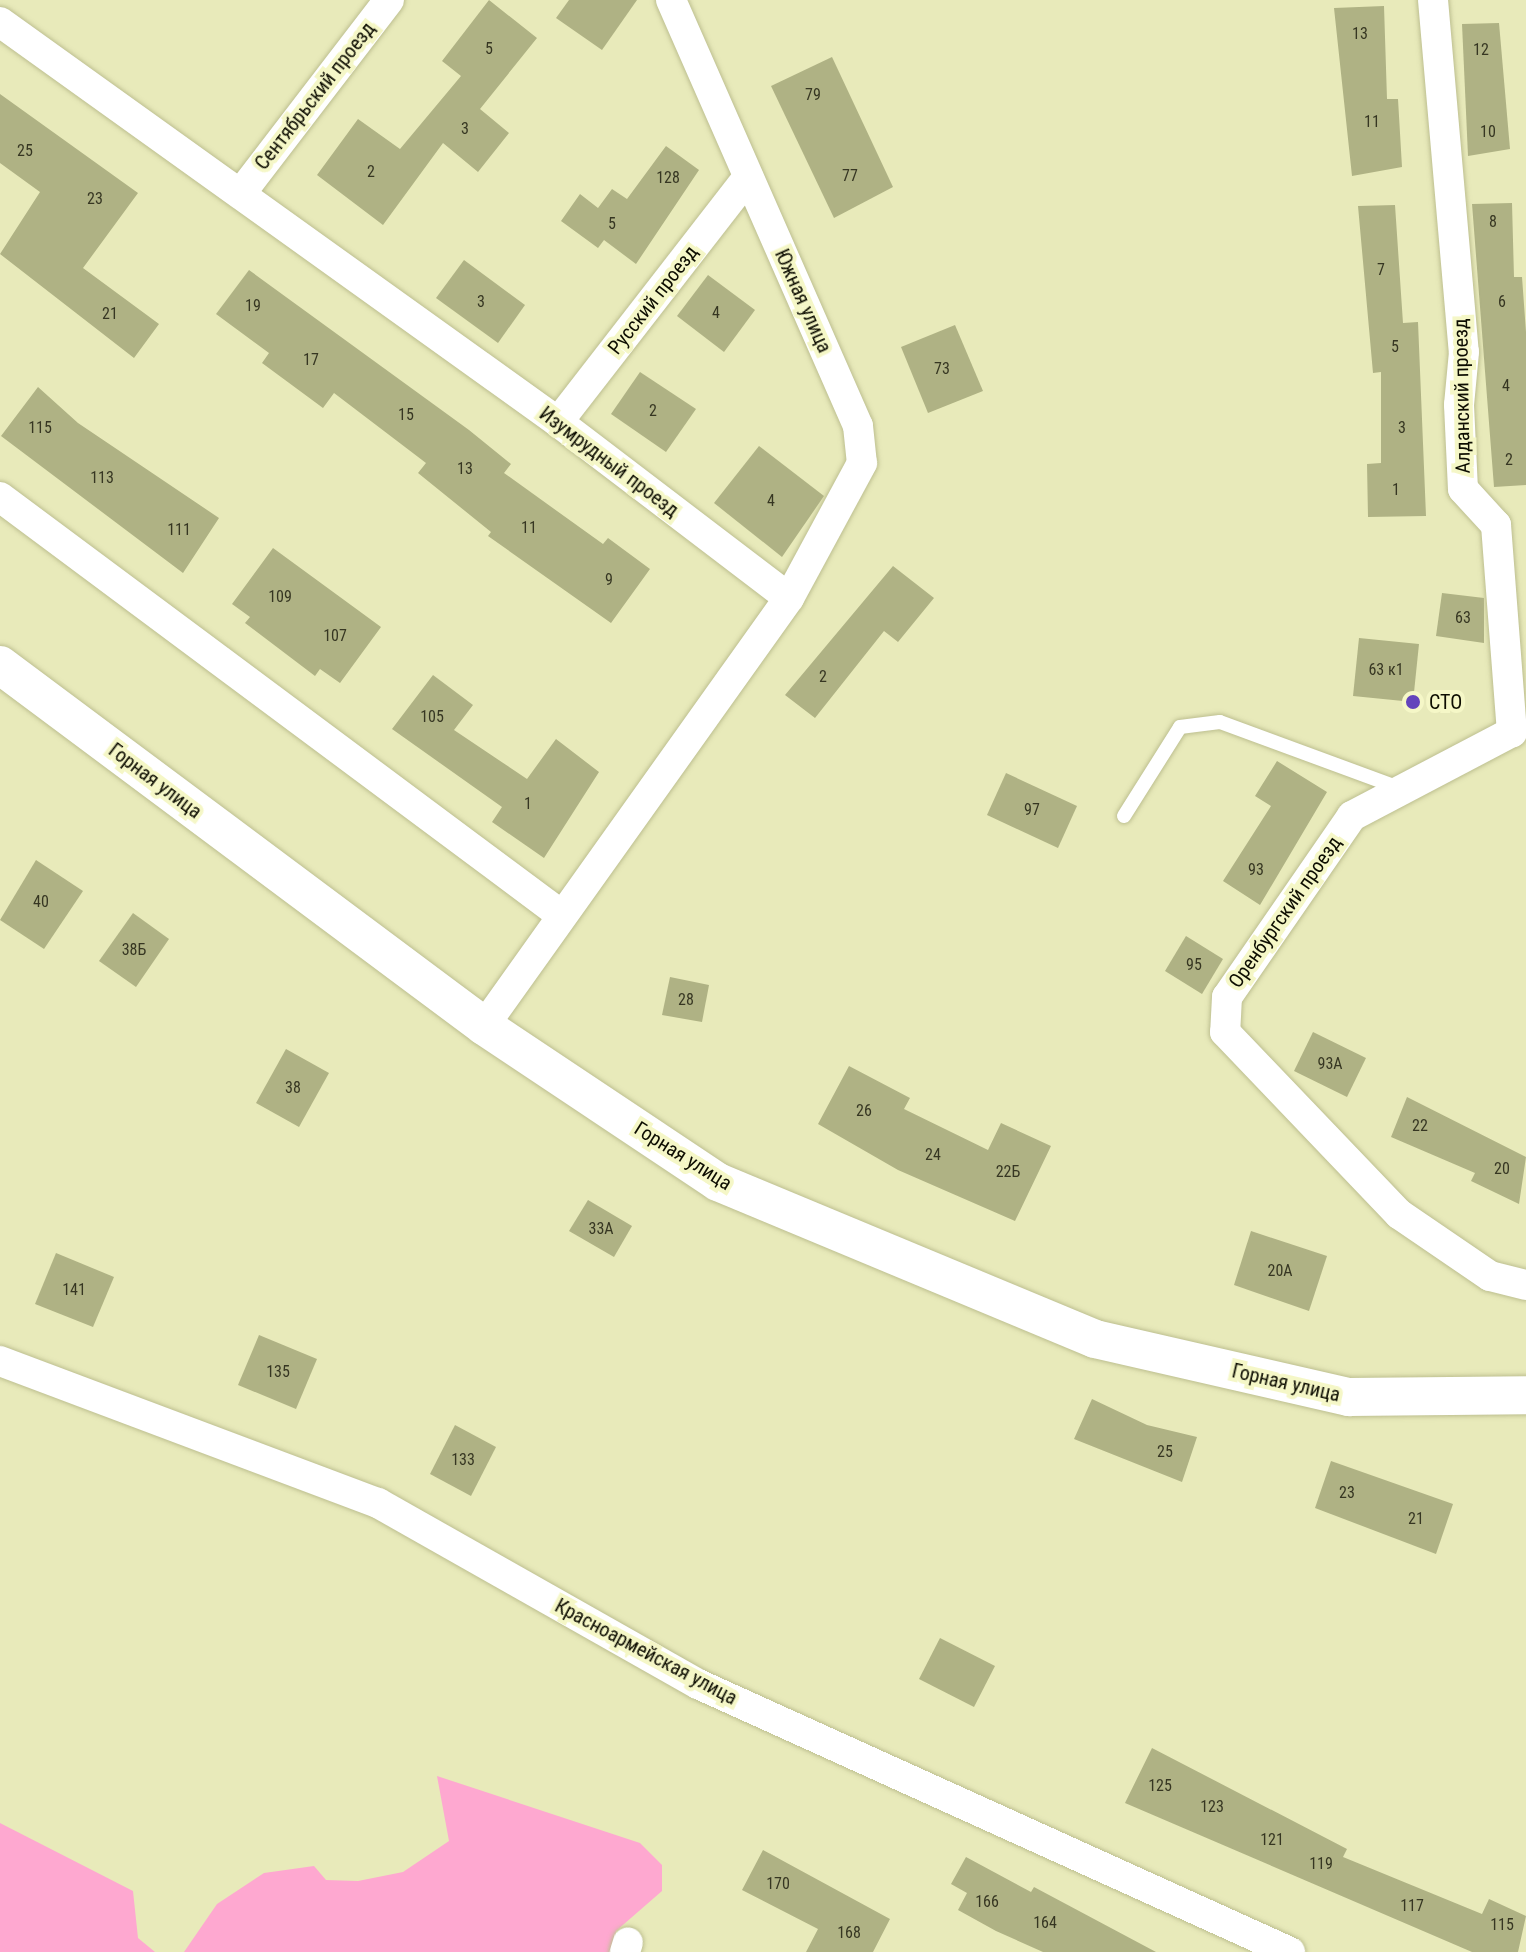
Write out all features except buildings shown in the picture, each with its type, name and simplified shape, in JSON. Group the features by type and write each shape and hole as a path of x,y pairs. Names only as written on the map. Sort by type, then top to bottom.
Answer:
{"street":[{"name":"Сентябрьский проезд","path":"241,193 389,0"},
{"name":"Южная улица","path":"671,0 858,426 862,463 789,598"},
{"name":"Алданский проезд","path":"1433,0 1464,352 1463,489 1496,525 1519,734"},
{"name":"Изумрудный проезд","path":"0,22 558,422 789,598"},
{"name":"Русский проезд","path":"558,422 748,177"},
{"path":"0,497 560,914"},
{"path":"484,1026 560,914 789,598"},
{"name":"Горная улица","path":"0,665 484,1026 718,1182 1095,1339 1349,1397 1526,1395"},
{"name":"Оренбургский проезд","path":"1519,734 1352,816 1227,997 1225,1032 1399,1214 1490,1276 1526,1285"},
{"name":"Красноармейская улица","path":"0,1361 378,1503 698,1684 1290,1952"}],"lane":[{"path":"1124,816 1180,727 1220,722 1403,789"}],"shaded area":[{"path":"437,1776 640,1843 662,1865 662,1891 616,1931 611,1952 184,1952 217,1904 264,1873 314,1866 326,1880 358,1881 403,1872 449,1841"},
{"path":"0,1823 133,1891 138,1938 155,1952 0,1952"}],"place":[{"name":"СТО","path":"1413,702"}]}
